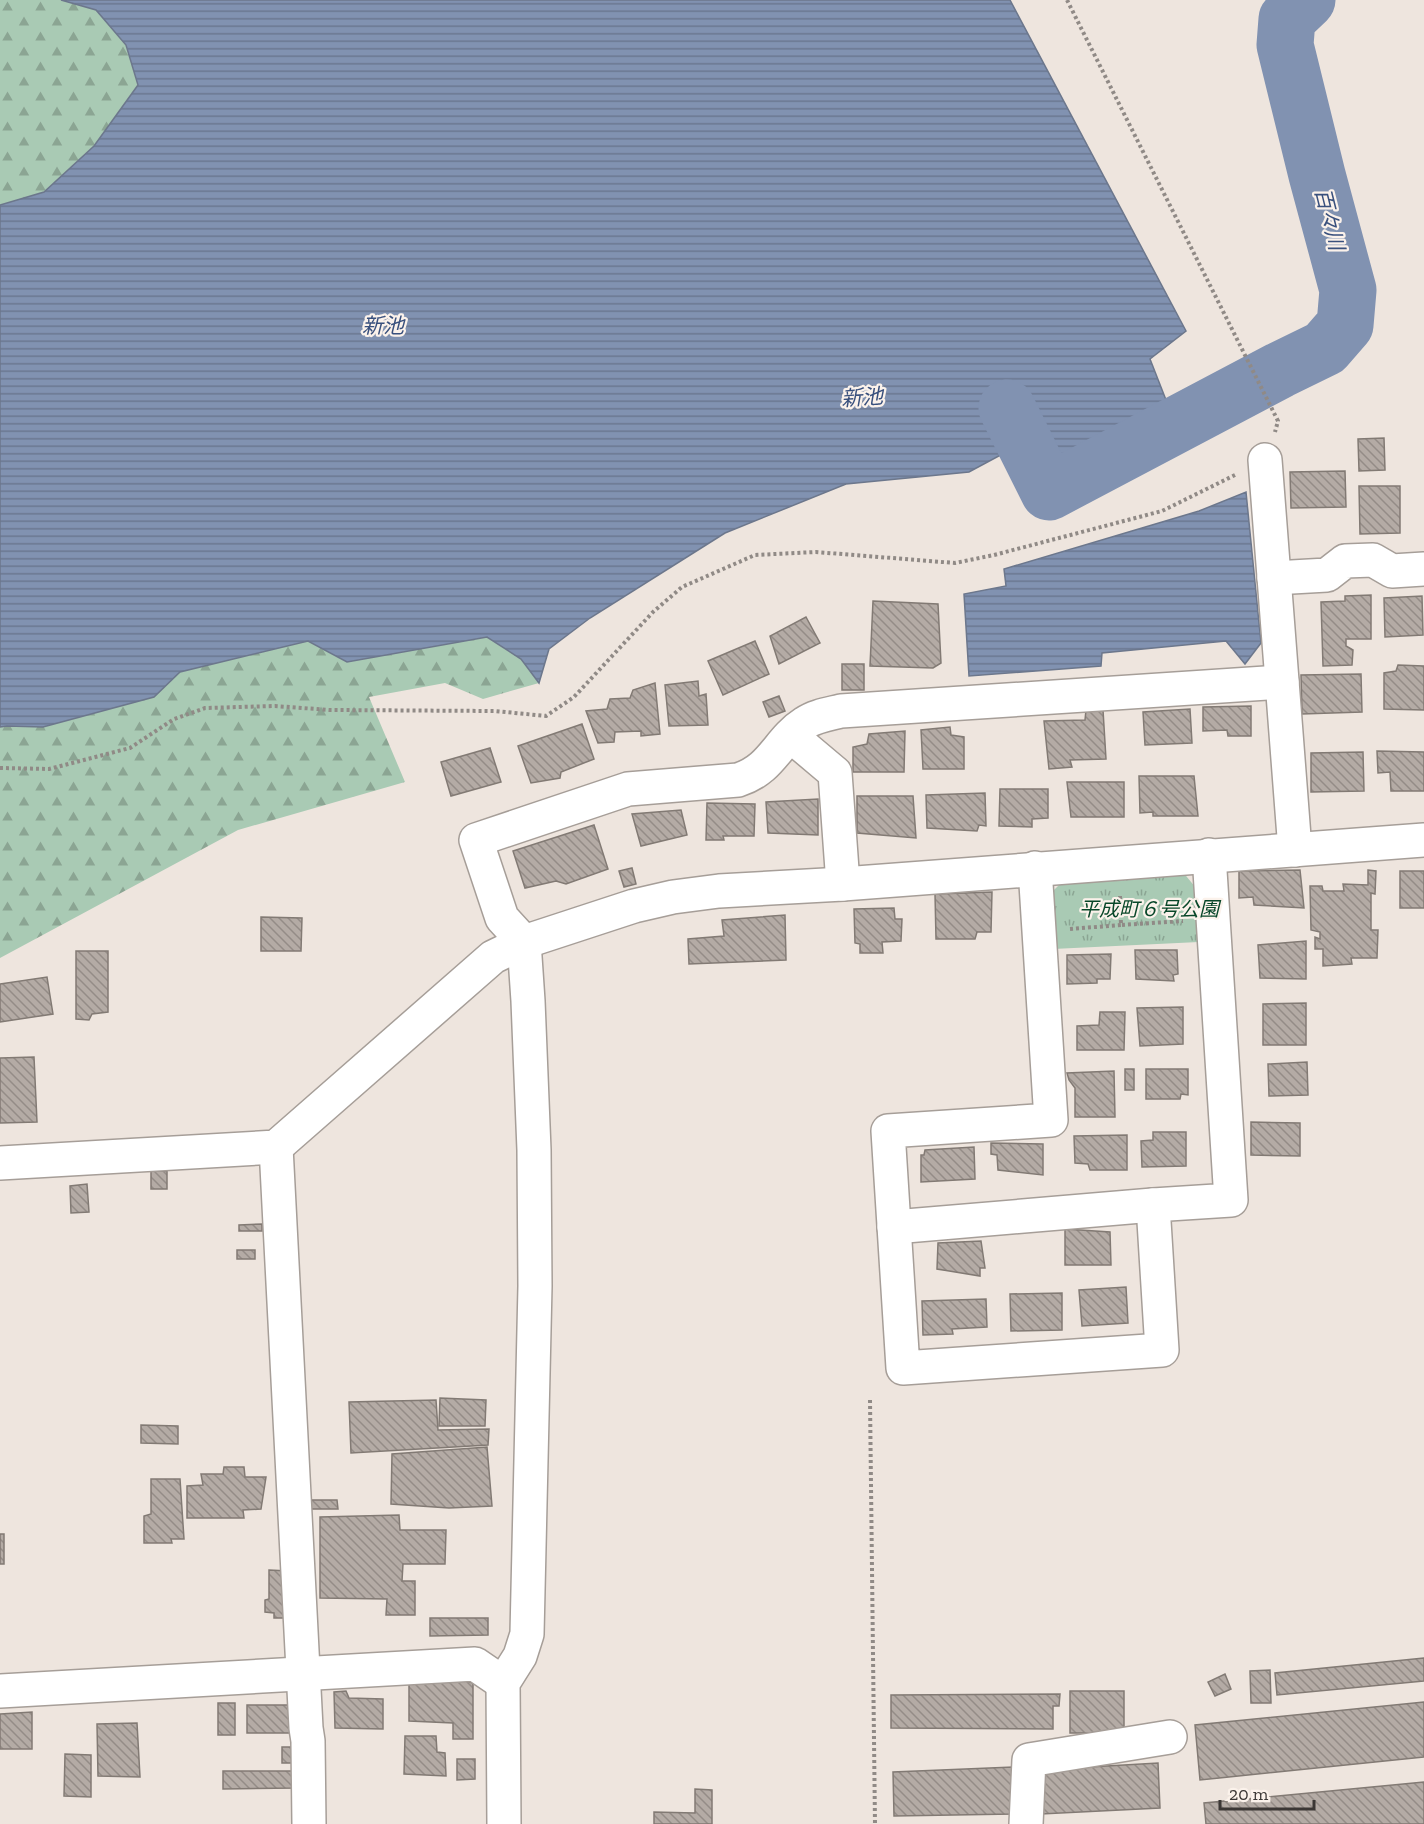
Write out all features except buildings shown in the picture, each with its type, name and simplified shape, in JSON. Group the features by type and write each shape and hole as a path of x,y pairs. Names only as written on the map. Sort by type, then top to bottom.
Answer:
{"street":[{"path":"1265,460 1295,850"},
{"path":"1274,578 1327,575 1345,561 1373,560 1392,571 1424,569"},
{"path":"504,1824 503,1683 520,1656 527,1634 535,1286 534,1150 524,942 502,918 476,840 628,789 738,780 753,775 764,767 805,722 841,711 1282,682"},
{"path":"791,735 835,773 843,884"},
{"path":"0,1163 276,1147 493,957 524,942 634,906 673,897 719,891 843,884 1424,840"},
{"path":"894,1227 1232,1200 1209,855"},
{"path":"1035,868 1051,1119 888,1131 903,1368 1162,1350 1154,1205"},
{"path":"276,1147 308,1741 309,1824"},
{"path":"0,1691 475,1664 503,1683"},
{"path":"1026,1824 1029,1760 1170,1737"}],"path":[{"path":"0,768 49,769 130,748 174,719 205,708 275,706 330,710 495,711 546,716 574,697 653,612 682,587 755,555 816,552 955,563 1162,511 1265,460 1278,421 1067,0"},
{"path":"1119,862 1120,925"},
{"path":"1040,954 1069,929 1212,919"},
{"path":"870,1400 875,1824"}],"green space":[{"path":"0,0 61,0 96,9 126,45 138,85 94,146 44,192 0,205"},
{"path":"487,637 521,659 539,683 483,699 445,683 369,697 405,782 238,830 0,958 0,727 43,727 154,697 180,672 308,641 347,662"},
{"name":"平成町６号公園","path":"1182,871 1196,888 1199,942 1053,949 1050,894 1065,879"}],"water":[{"name":"新池","path":"61,0 1010,0 1186,331 1150,359 1166,400 1029,486 1008,451 969,472 846,484 725,533 590,618 549,649 539,683 521,659 487,637 347,662 308,641 180,672 154,697 43,727 0,727 0,205 44,192 94,146 138,85 126,45 96,10"},
{"path":"1246,492 1261,643 1245,664 1226,641 1102,653 1101,666 969,676 964,594 1006,586 1004,569 1199,511"}],"waterway":[{"name":"百々川","path":"1007,408 1049,492 1325,348 1345,325 1348,290 1285,45 1287,19 1307,0"}]}
